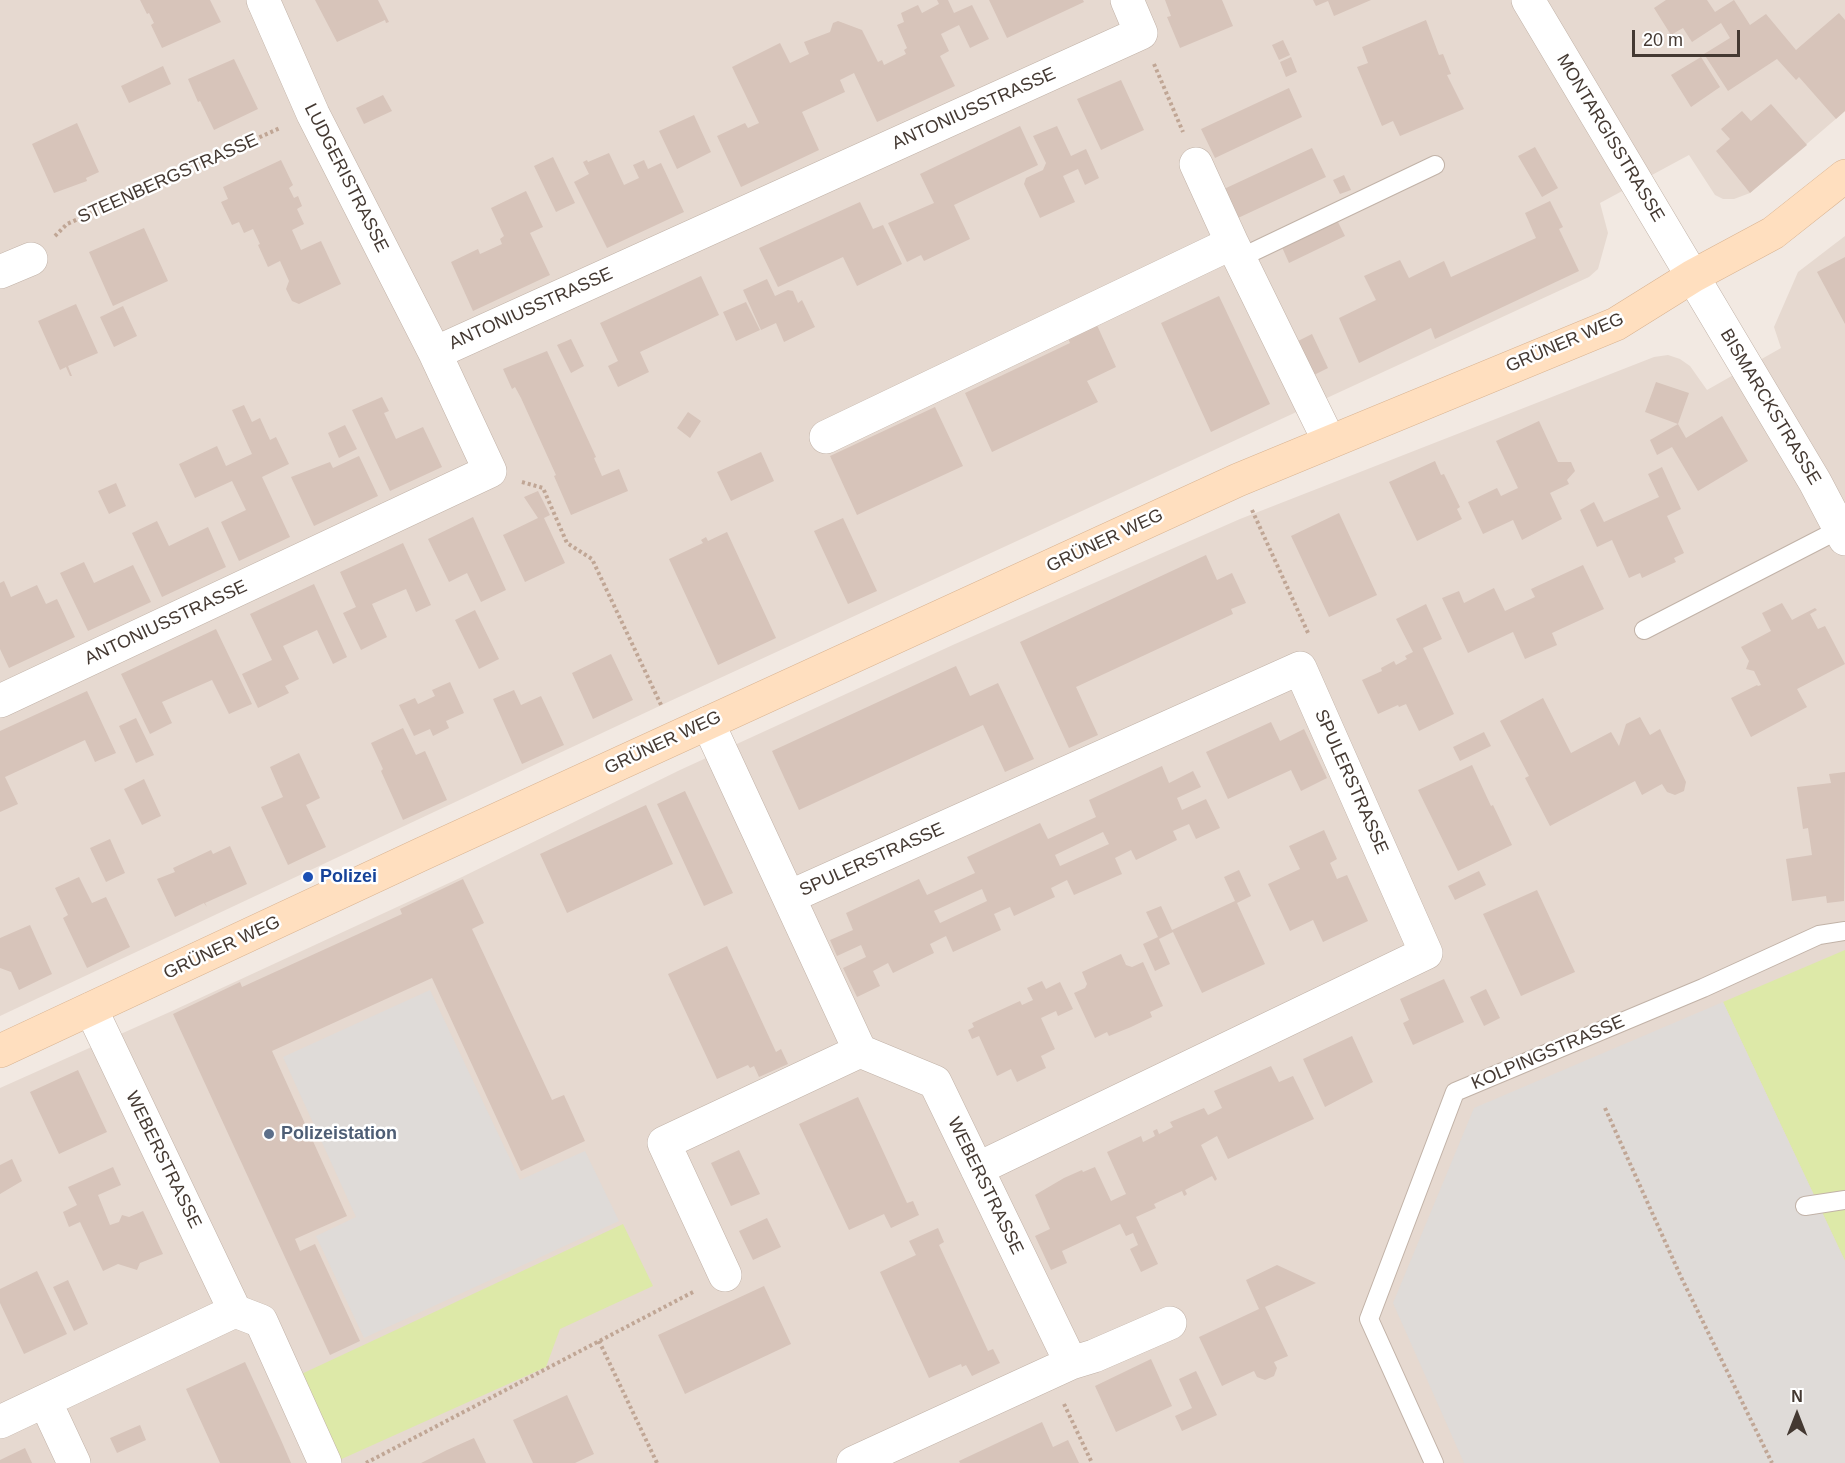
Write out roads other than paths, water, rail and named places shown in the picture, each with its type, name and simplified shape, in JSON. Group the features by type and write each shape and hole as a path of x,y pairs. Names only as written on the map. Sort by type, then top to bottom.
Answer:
{"street":[{"name":"LUDGERISTRASSE","path":"263,0 313,114 435,353"},
{"name":"ANTONIUSSTRASSE","path":"0,701 490,471 435,353 1141,33 1126,0"},
{"name":"MONTARGISSTRASSE","path":"1528,0 1694,276"},
{"path":"1196,164 1329,441"},
{"name":"GRÜNER WEG","path":"0,1051 1238,480 1616,324 1694,276 1773,233 1845,176"},
{"path":"826,437 1236,251"},
{"path":"0,272 31,259"},
{"name":"BISMARCKSTRASSE","path":"1694,276 1738,357 1815,482 1842,534"},
{"name":"SPULERSTRASSE","path":"789,897 1300,668 1426,952 977,1169"},
{"path":"708,723 860,1051 663,1143 725,1275"},
{"name":"WEBERSTRASSE","path":"91,1009 235,1311"},
{"name":"WEBERSTRASSE","path":"860,1051 935,1082 977,1169 1060,1368"},
{"path":"0,1422 235,1311 261,1321 325,1463"},
{"path":"853,1463 1060,1368 1170,1323"},
{"path":"45,1401 74,1463"}],"lane":[{"path":"1236,251 1435,165"},
{"path":"1644,630 1842,534"},
{"name":"KOLPINGSTRASSE","path":"1434,1463 1369,1319 1455,1092 1703,988 1820,935 1845,931"},
{"path":"1805,1206 1845,1200"}],"place":[{"name":"Polizei","path":"308,877"},
{"name":"Polizeistation","path":"269,1134"}]}
